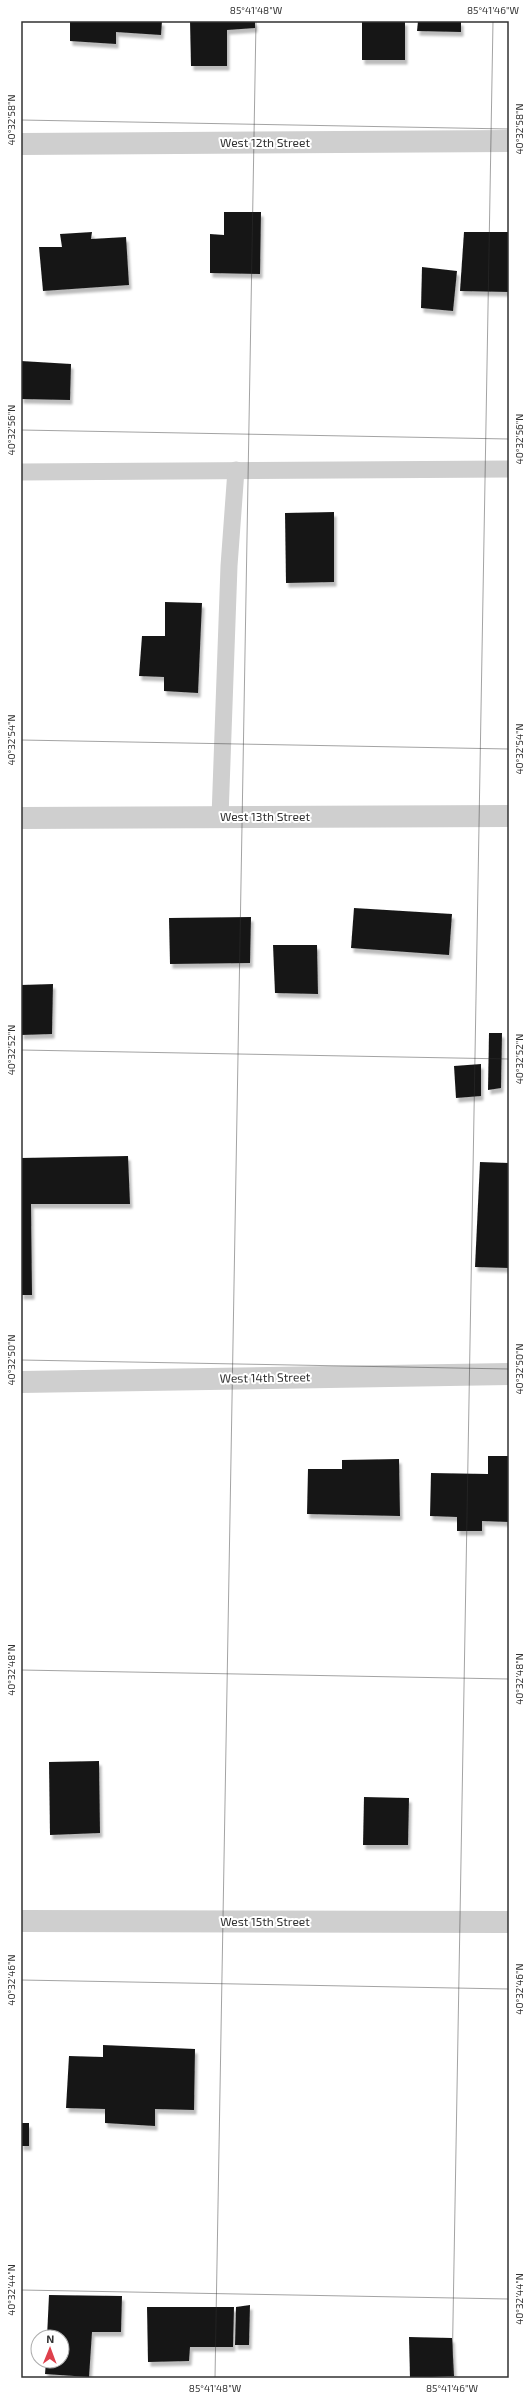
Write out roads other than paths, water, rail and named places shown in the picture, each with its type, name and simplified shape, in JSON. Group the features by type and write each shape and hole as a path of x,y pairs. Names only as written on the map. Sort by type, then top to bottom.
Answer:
{"street":[{"name":"West 12th Street","path":"21,144 509,141"},
{"name":"West 13th Street","path":"21,818 509,816"},
{"name":"West 14th Street","path":"21,1382 509,1374"},
{"name":"West 15th Street","path":"21,1921 509,1922"}],"lane":[{"path":"21,472 509,468"},
{"path":"220,817 229,566 236,470"}]}
